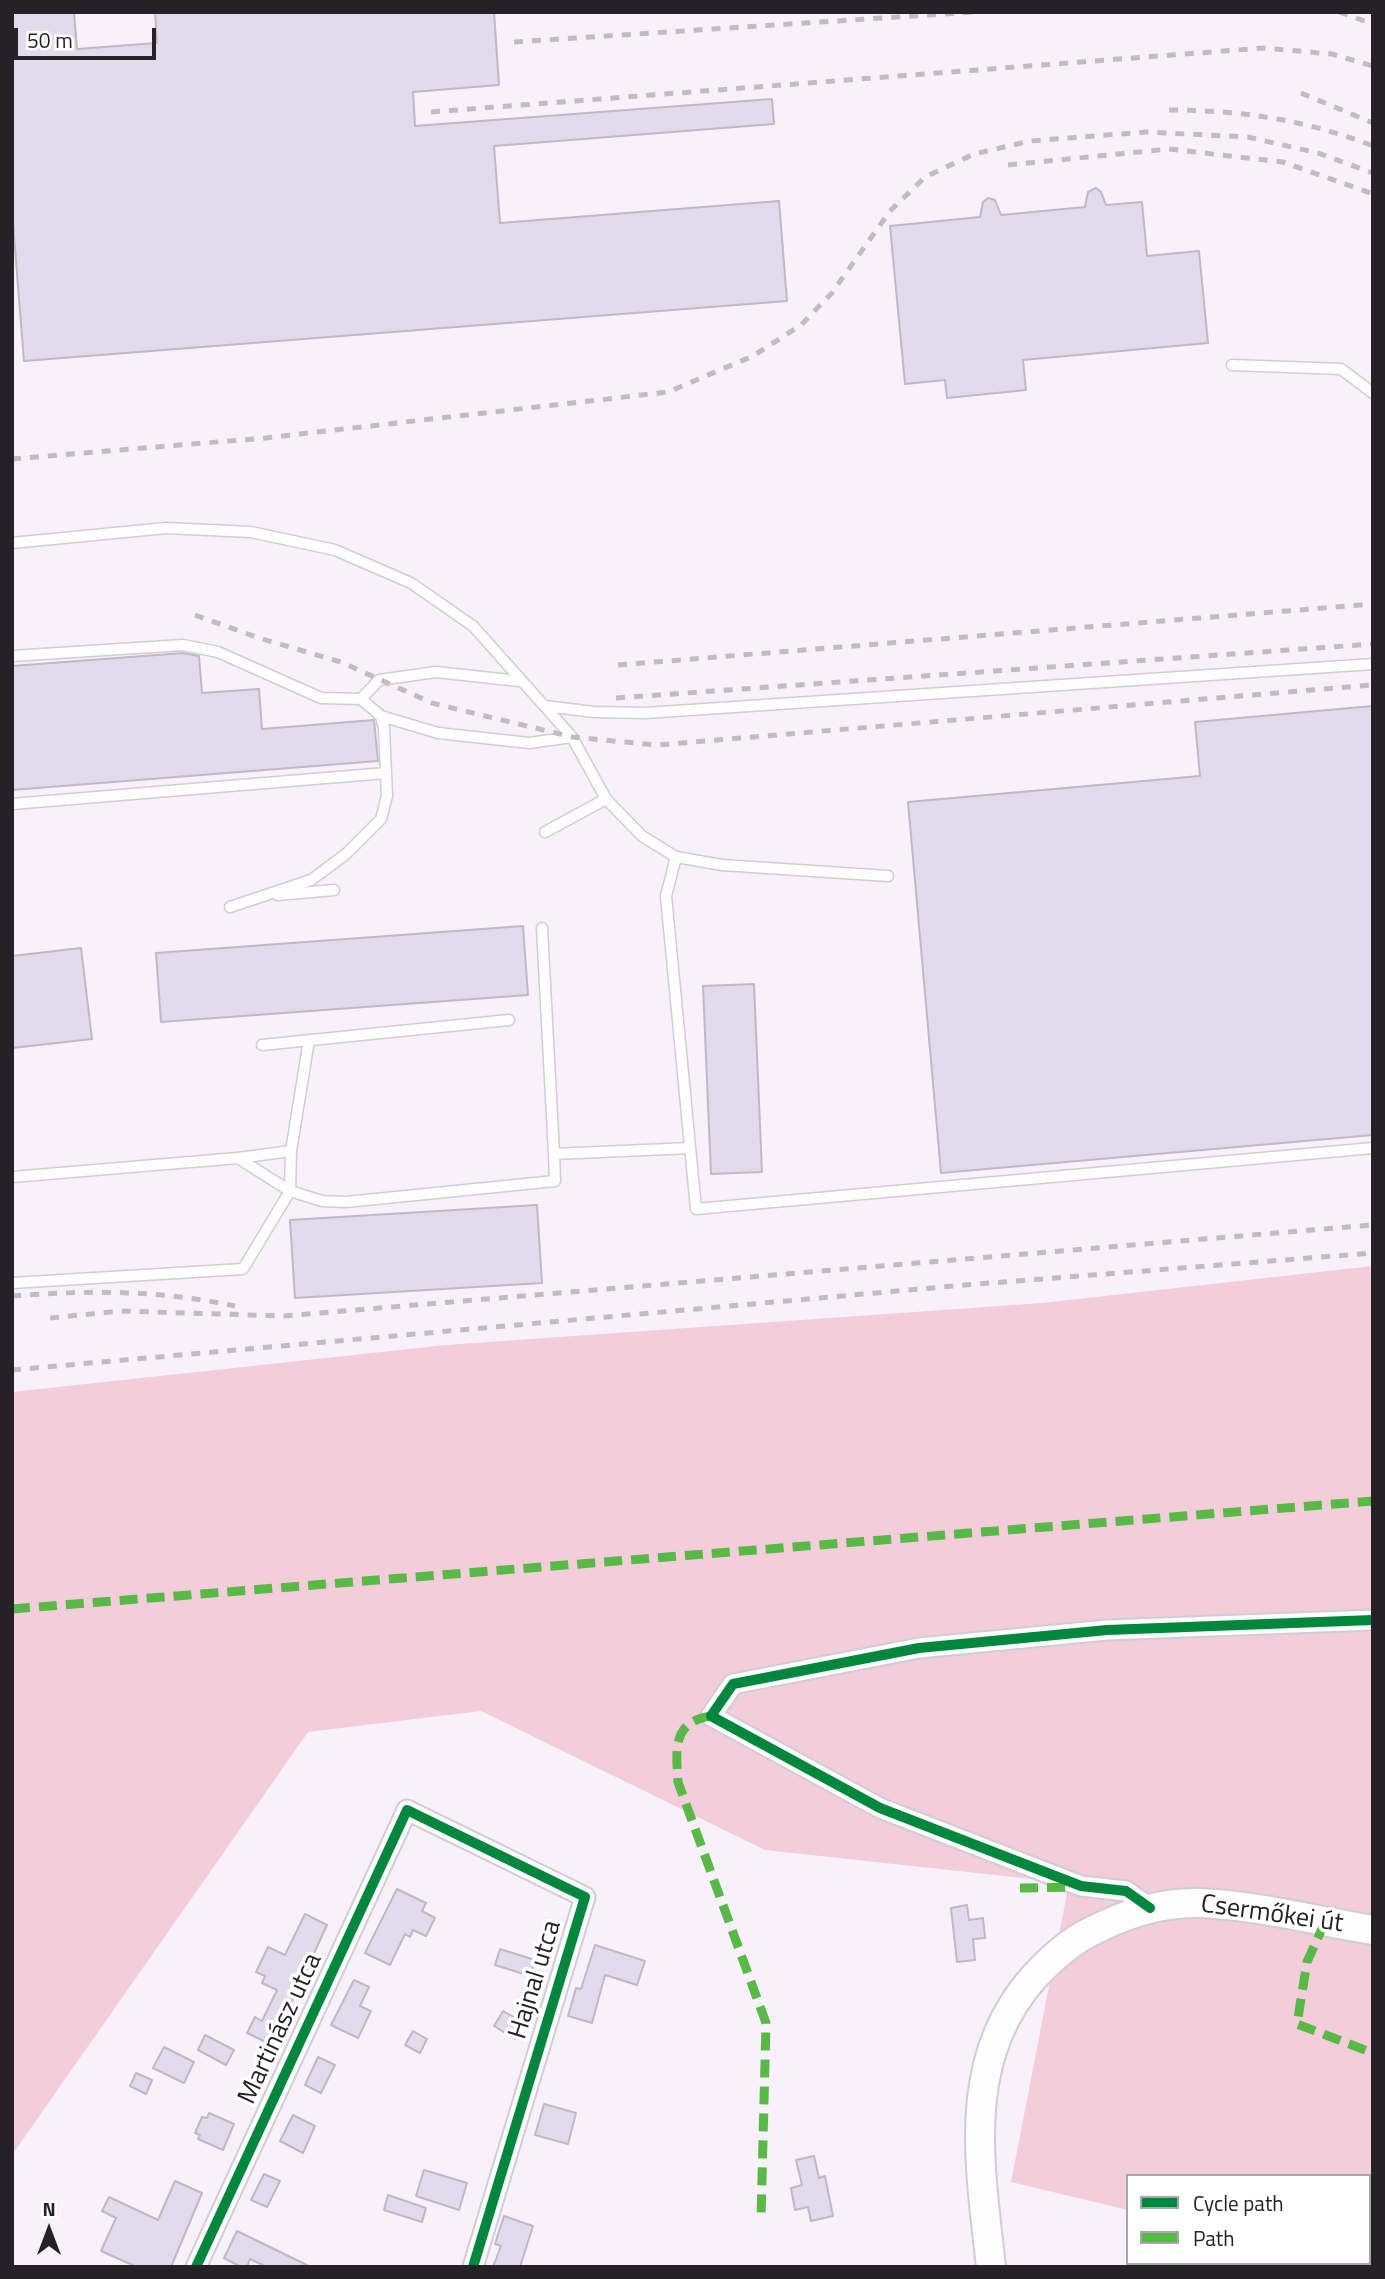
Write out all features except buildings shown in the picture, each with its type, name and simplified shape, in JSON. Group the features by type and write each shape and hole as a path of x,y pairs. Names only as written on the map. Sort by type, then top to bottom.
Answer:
{"main road":[{"name":"Csermőkei út","path":"991,2267 979,2138 984,2085 996,2032 1025,1988 1062,1950 1102,1926 1150,1908 1198,1903 1225,1905 1373,1930"}],"street":[{"path":"1150,1908 1126,1891 1081,1886 880,1808 710,1716 733,1684 919,1648 1107,1630 1373,1620"},
{"name":"Martinász utca","path":"196,2267 407,1810"},
{"name":"Hajnal utca","path":"407,1810 585,1897 473,2267"}],"lane":[{"path":"1232,365 1341,369 1373,393"},
{"path":"12,543 166,528 251,532 335,550 411,583 473,626 519,681 572,737 606,799 642,836 676,857 722,865 888,876"},
{"path":"12,656 183,645 218,652 321,698 361,699 381,716 438,733 529,743 572,737"},
{"path":"545,706 594,712 645,713 1373,664"},
{"path":"361,699 379,680 436,672 519,681"},
{"path":"230,907 311,880 346,854 381,819 387,796 381,716"},
{"path":"12,804 386,773"},
{"path":"545,832 606,799"},
{"path":"676,857 666,896 696,1209 1373,1148"},
{"path":"264,896 334,890"},
{"path":"238,1158 290,1191 322,1201 346,1202 555,1181 542,928"},
{"path":"262,1045 509,1020"},
{"path":"12,1283 243,1269 290,1191 291,1152 309,1041"},
{"path":"554,1154 691,1148"},
{"path":"12,1177 291,1152"}],"shaded area":[{"path":"1373,1266 1373,2267 1188,2265 1371,2265 1371,2174 1126,2174 1126,2210 1011,2182 1069,1883 765,1850 481,1711 308,1732 12,2155 12,1392 446,1345 1042,1303"}],"railway":[{"path":"514,42 974,12"},
{"path":"1339,12 1373,24"},
{"path":"431,112 1263,48 1332,54 1373,66"},
{"path":"1301,93 1373,123"},
{"path":"1169,110 1273,118 1323,129 1373,146"},
{"path":"12,459 265,438 668,392 753,356 801,325 831,294 890,211 925,177 974,154 1030,141 1146,132 1248,137 1318,153 1373,173"},
{"path":"1008,165 1169,149 1283,162 1373,194"},
{"path":"618,665 1373,604"},
{"path":"195,615 259,638 341,662 432,703 572,737 656,745 1373,685"},
{"path":"616,698 1373,644"},
{"path":"50,1318 121,1311 284,1316 1373,1225"},
{"path":"12,1370 965,1285 1373,1253"},
{"path":"12,1296 69,1293 152,1294 235,1306"}],"marked path":[{"path":"12,1609 1373,1501"},
{"path":"711,1716 698,1719 683,1731 677,1748 678,1782 766,2023 761,2219"},
{"path":"1020,1888 1073,1887"},
{"path":"1325,1922 1307,1962 1297,2024 1373,2053"}],"cycle path":[{"path":"1150,1908 1126,1891 1081,1886 880,1808 711,1716 733,1684 919,1648 1107,1630 1373,1620"},
{"path":"196,2267 407,1810 585,1897 473,2267"}]}
